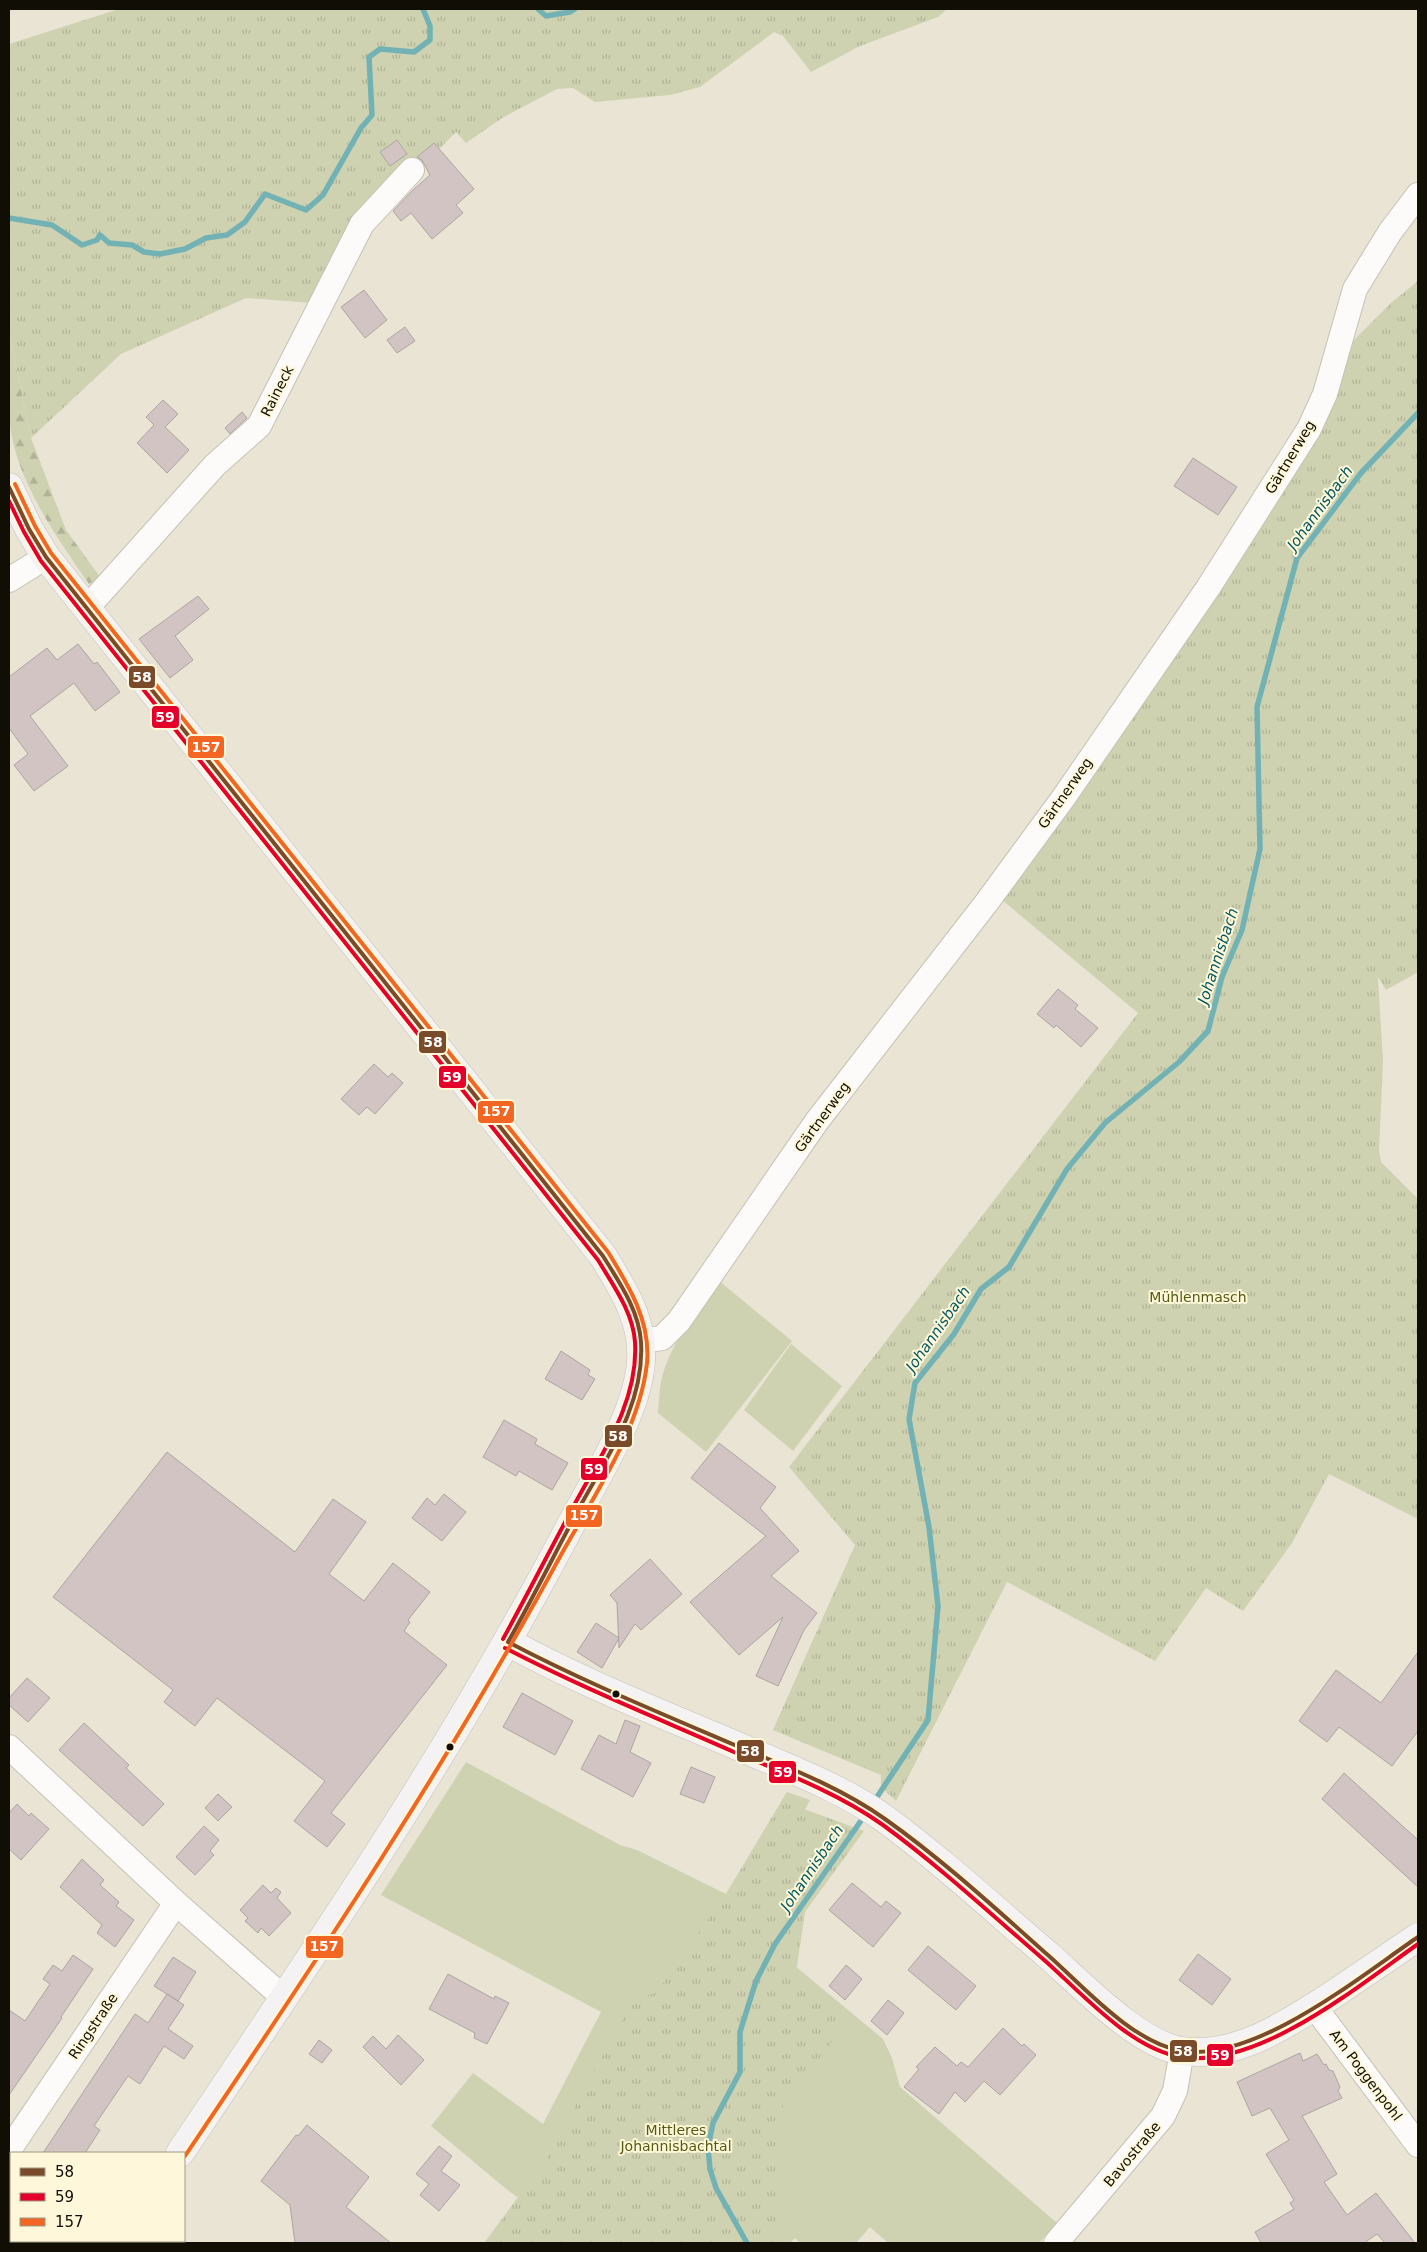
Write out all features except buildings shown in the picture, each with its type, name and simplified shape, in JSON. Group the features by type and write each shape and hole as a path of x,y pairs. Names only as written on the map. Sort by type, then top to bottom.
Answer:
{"main road":[{"path":"9,487 29,529 46,557 86,609 603,1256 626,1294 638,1326 641,1341 638,1381 621,1427 508,1642 416,1795 284,1998 181,2152"},
{"path":"508,1642 567,1674 792,1770 856,1801 887,1821 1125,2022 1157,2043 1182,2051 1219,2050 1239,2045 1287,2023 1418,1937"}],"street":[{"name":"Raineck","path":"86,609 215,465 259,426 362,224 412,170"},
{"name":"Gärtnerweg","path":"641,1341 662,1338 679,1321 817,1121 987,902 1064,797 1208,588 1309,429 1325,394 1355,289 1390,232 1418,195"},
{"path":"9,580 46,557"},
{"path":"9,1747 176,1903 284,1998"},
{"name":"Ringstraße","path":"9,2150 176,1903"},
{"name":"Am Poggenpohl","path":"1314,2006 1418,2145"},
{"name":"Bavostraße","path":"1056,2243 1163,2116 1175,2091 1182,2051"}],"green space":[{"path":"119,9 947,9 938,17 860,46 811,72 783,36 774,32 700,87 670,95 595,102 573,88 557,89 502,118 466,143 456,132 343,246 312,303 246,298 121,354 31,438 9,332 9,44"},
{"name":"Mühlenmasch","path":"1418,281 1418,972 1386,990 1378,977 1383,1063 1379,1150 1381,1162 1418,1199 1418,1519 1329,1474 1292,1543 1243,1611 1206,1588 1155,1661 1007,1582 896,1801 881,1787 881,1775 773,1730 855,1545 789,1467 1138,1013 1002,900 1347,347 1391,303"},
{"path":"9,332 31,438 66,530 100,577 89,584 38,505 27,483 12,439 8,385"},
{"path":"718,1280 792,1341 706,1452 658,1413 659,1394 665,1368 677,1341"},
{"path":"791,1344 842,1386 793,1451 744,1410"},
{"path":"466,1762 620,1845 637,1850 726,1894 787,1792 810,1800 578,2243 505,2188 431,2126 473,2073 543,2124 601,2012 381,1895"},
{"name":"Mittleres Johannisbachtal","path":"787,1792 793,1805 864,1831 805,1912 795,1979 847,2022 783,2105 775,2243 484,2243 547,2158 632,2001 657,1992 726,1894"},
{"path":"783,1956 883,2039 892,2058 900,2087 1057,2223 1039,2243 888,2243 870,2227 856,2243 800,2243 795,2238 790,2243 752,2243"}],"waterway":[{"path":"9,218 52,225 82,245 97,240 100,235 109,243 132,245 144,252 160,254 185,249 206,238 227,235 245,222 265,194 306,210 323,195 361,128 372,115 369,57 380,49 414,52 430,40 430,26 423,9"},
{"path":"538,9 546,16 570,12 575,9"},
{"name":"Johannisbach","path":"873,1803 928,1720 938,1606 929,1527 909,1419 915,1383 954,1334 981,1289 1009,1267 1067,1169 1105,1123 1179,1062 1208,1031 1222,977 1242,930 1260,849 1257,707 1297,558 1361,473 1418,413"},
{"name":"Johannisbach","path":"747,2243 716,2188 710,2169 708,2147 713,2123 740,2072 740,2032 756,1981 775,1944 865,1815"}],"transit line":[{"name":"157","path":"15,484 35,526 51,553 608,1252 631,1291 646,1333 647,1363 643,1388 625,1437 601,1485 519,1631 428,1784 333,1934 185,2156"},
{"name":"58","path":"9,487 29,529 46,557 603,1256 622,1286 632,1308 641,1342 641,1366 630,1411 610,1453 508,1642"},
{"name":"59","path":"9,501 41,561 598,1260 626,1309 635,1342 635,1365 624,1409 604,1451 503,1639"},
{"name":"58","path":"508,1642 621,1696 813,1778 868,1808 907,1835 948,1868 1128,2026 1164,2046 1182,2051 1211,2051 1242,2043 1274,2030 1337,1994 1418,1937"},
{"name":"59","path":"505,1648 619,1702 811,1784 866,1814 883,1825 945,1874 1107,2017 1143,2043 1162,2052 1181,2057 1211,2057 1242,2050 1274,2038 1306,2021 1337,2001 1418,1944"}]}
